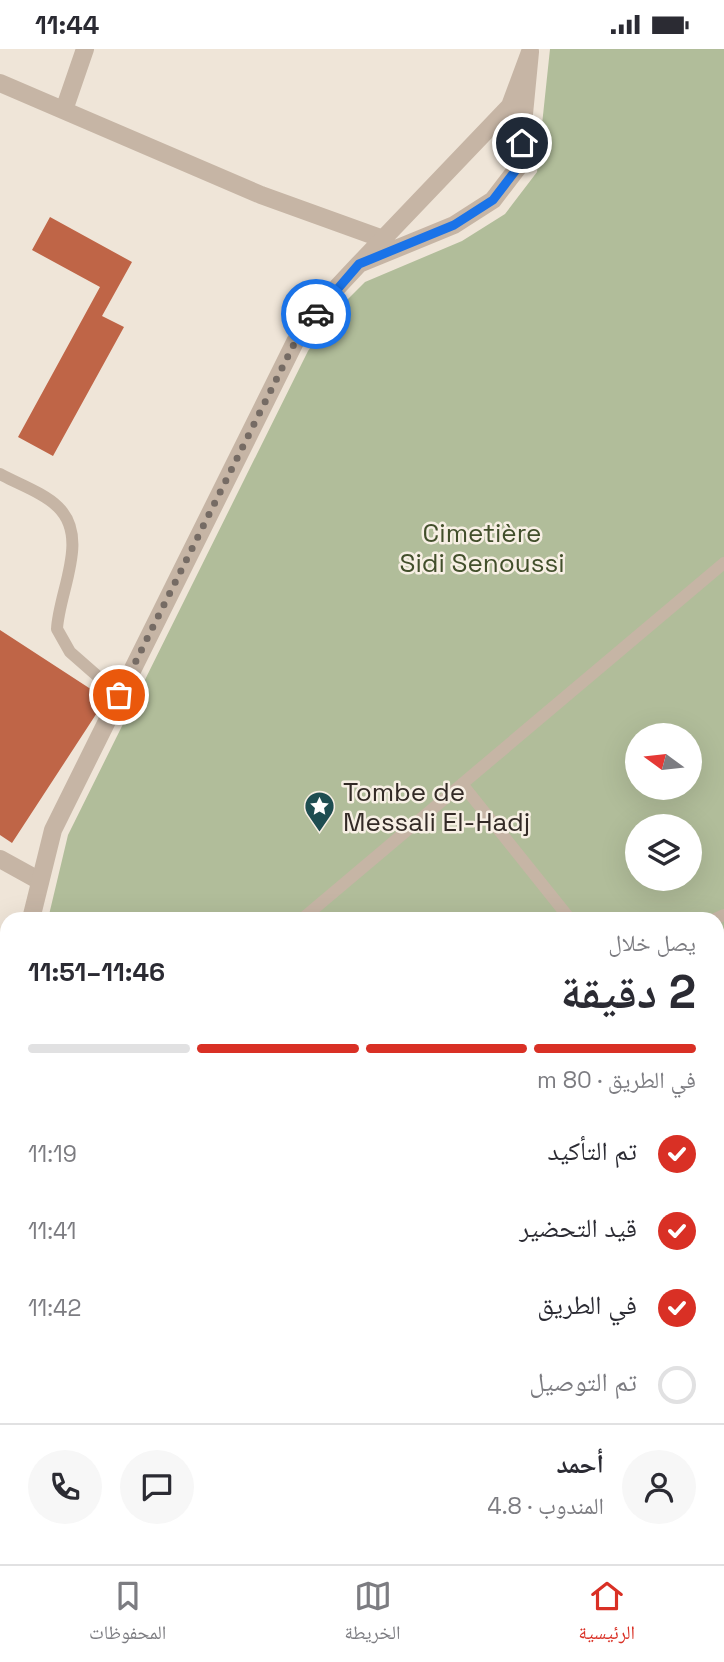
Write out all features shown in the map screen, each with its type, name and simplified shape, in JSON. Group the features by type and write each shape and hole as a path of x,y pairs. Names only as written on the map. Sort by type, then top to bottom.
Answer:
{"street":[{"path":"64,110 85,49"},
{"path":"33,912 53,830 295,342 330,295 510,106 529,50"},
{"path":"359,264 454,225 493,200 519,166 529,50"},
{"path":"0,83 261,195 383,239"},
{"path":"0,859 40,881"}],"lane":[{"path":"0,474 56,505 67,518 73,547 57,629 70,652 119,695"},
{"path":"310,912 724,563"},
{"path":"463,784 564,912"}],"green space":[{"name":"Cimetière Sidi Senoussi","path":"550,49 724,49 724,912 50,912 68,835 308,351 342,305 365,282 462,241 505,214 537,172"}],"building":[{"path":"50,217 132,262 102,316 124,327 53,456 18,437 100,287 32,250"},
{"path":"0,630 106,699 12,843 0,835"}],"way so far":[{"path":"119,695 295,342 316,314"}],"place":[{"name":"Tombe de Messali El-Hadj","path":"320,834"}],"route":[{"path":"316,314 359,264 454,225 493,200 519,166 522,143"}]}
